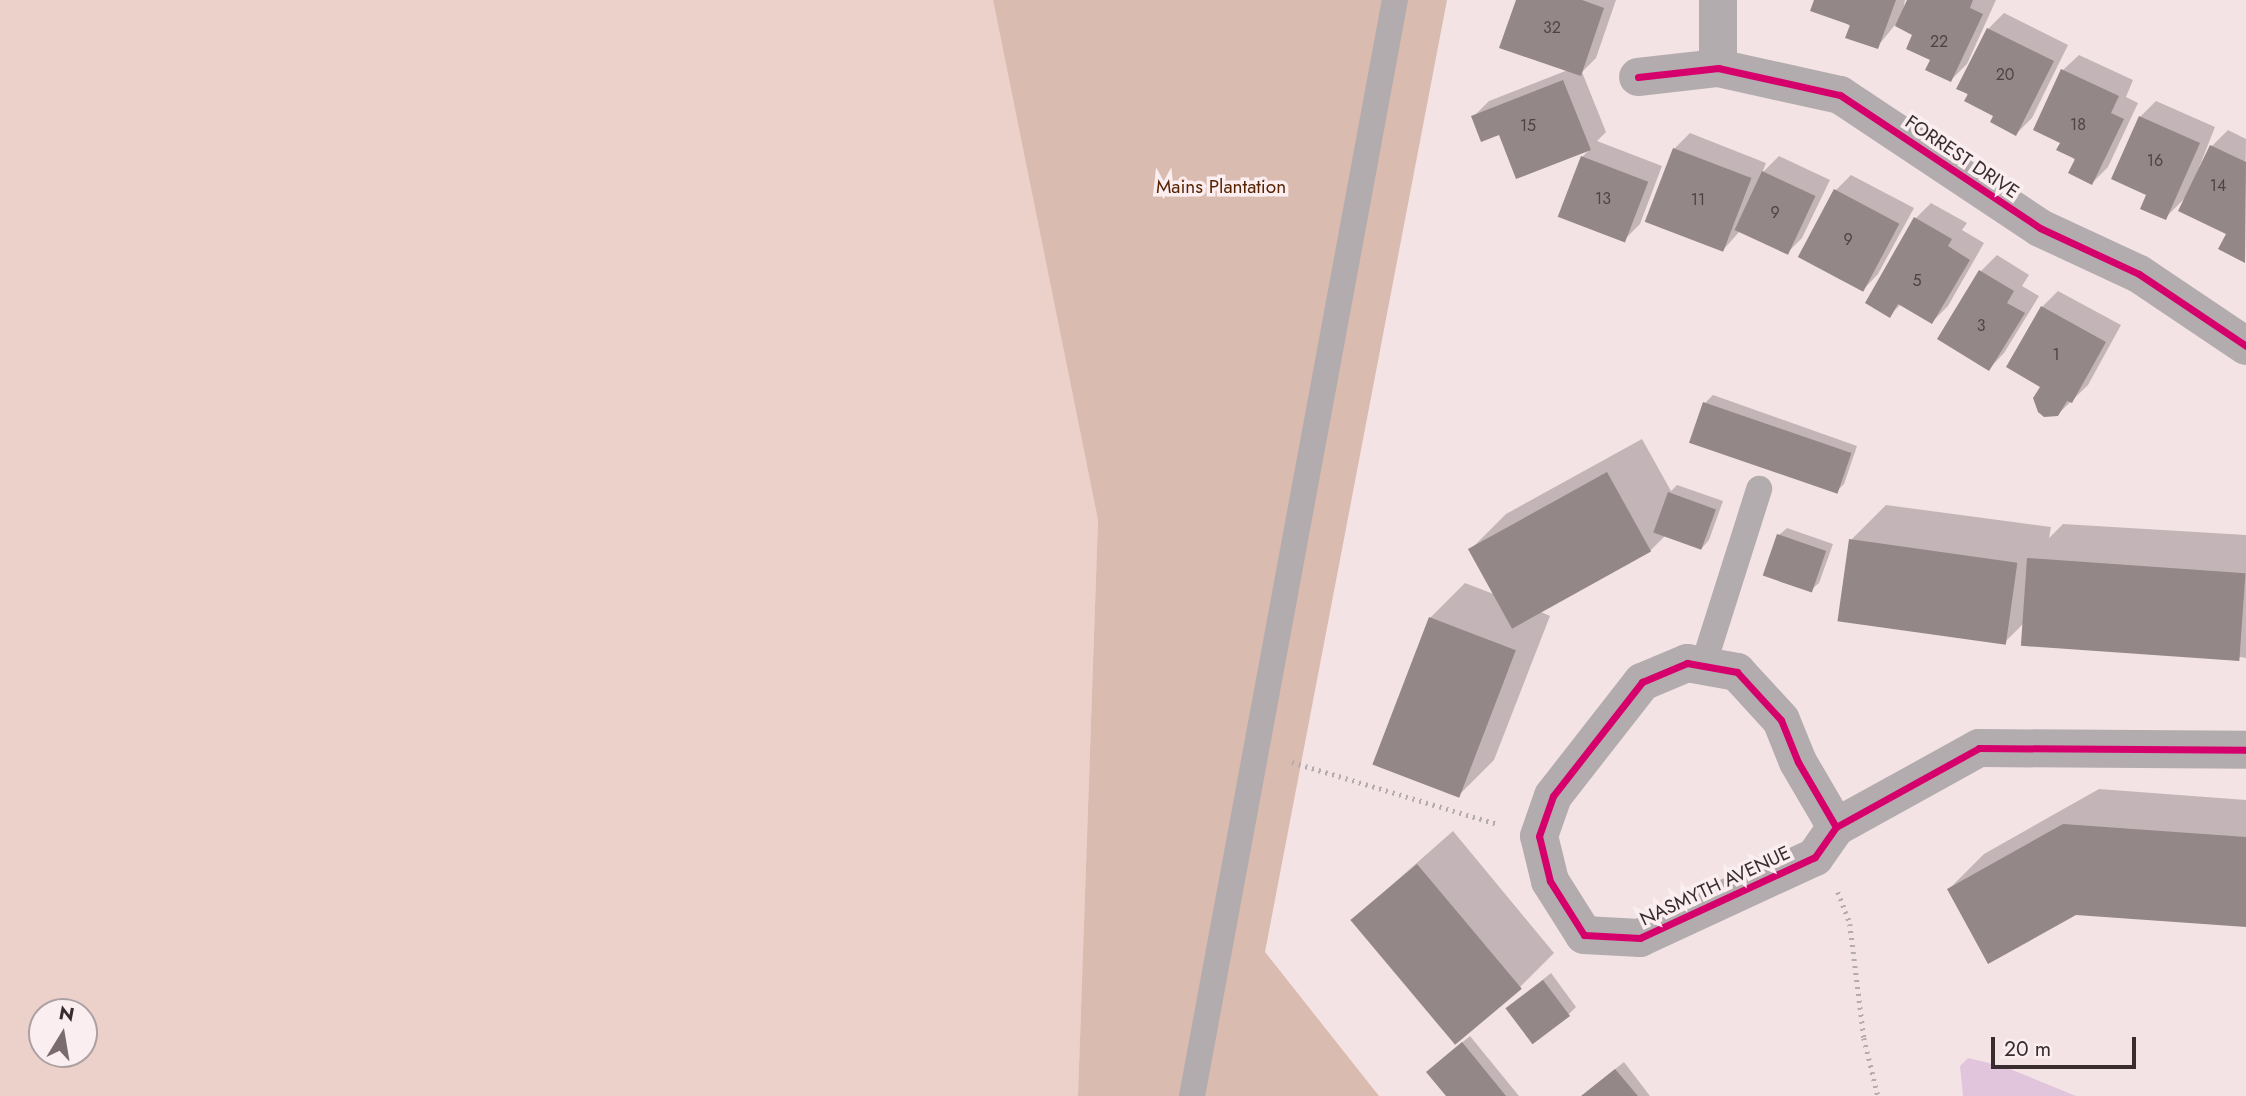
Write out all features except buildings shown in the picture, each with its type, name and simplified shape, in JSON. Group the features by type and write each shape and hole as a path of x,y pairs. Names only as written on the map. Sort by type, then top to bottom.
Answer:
{"street":[{"path":"1718,0 1718,68"},
{"name":"FORREST DRIVE","path":"1639,77 1718,68 1840,95 2040,228 2139,274 2246,346"},
{"path":"1539,836 1553,796 1642,682 1687,663 1737,672 1781,720 1798,762 1836,827"},
{"name":"NASMYTH AVENUE","path":"1539,836 1550,881 1584,935 1640,938 1815,857 1836,827 1979,748 2246,750"}],"lane":[{"path":"1192,1096 1395,0"},
{"path":"1703,666 1759,489"}],"path":[{"path":"1254,751 1539,836"},
{"path":"1815,857 1842,897 1850,924 1864,1038 1878,1096"}],"shaded area":[{"path":"0,0 993,0 1098,520 1078,1096 0,1096"},
{"path":"1968,1058 2005,1067 2076,1096 1963,1096 1960,1066"}],"green space":[{"name":"Mains Plantation","path":"993,0 1447,0 1265,952 1379,1096 1078,1096 1098,520"}],"cycle path":[{"path":"1638,77 1718,68 1840,95 2040,228 2139,274 2246,346"},
{"path":"1687,663 1737,672 1781,720 1798,762 1836,827 1815,857 1640,938 1584,935 1550,881 1539,836 1553,796 1642,682 1687,663"},
{"path":"1836,827 1979,748 2246,750"}]}
